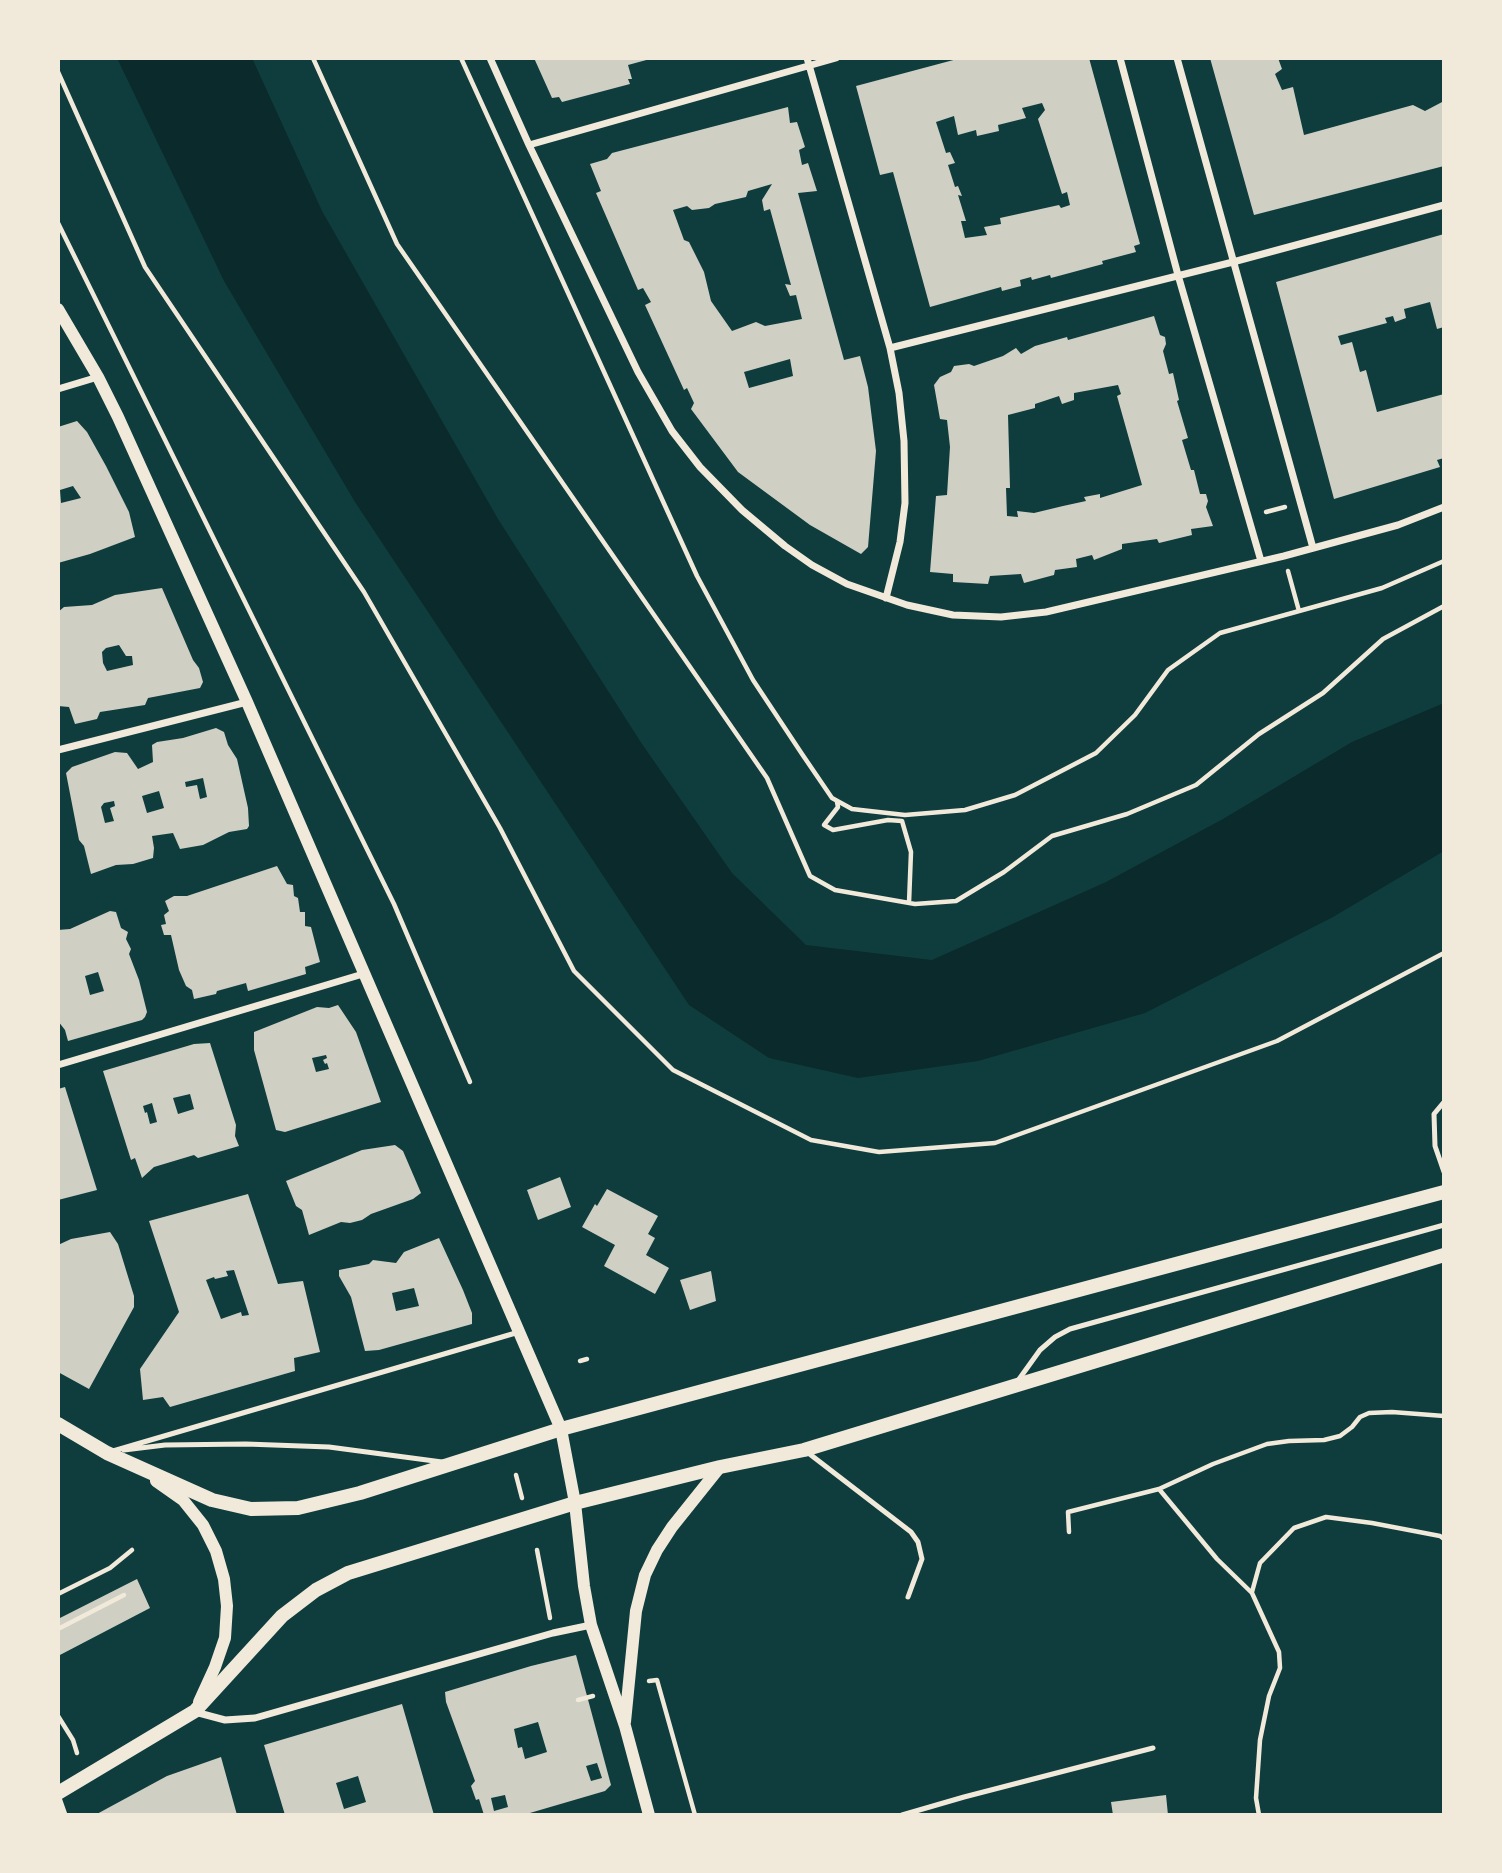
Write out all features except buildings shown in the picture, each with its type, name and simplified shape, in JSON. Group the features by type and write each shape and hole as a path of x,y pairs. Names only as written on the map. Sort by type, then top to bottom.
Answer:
{"main road":[{"path":"58,1424 107,1453 212,1500 241,1508 298,1508 328,1502 561,1429 1444,1192"},
{"path":"58,1793 195,1711 282,1616 326,1584 348,1573 575,1503 804,1450 1444,1255"}],"street":[{"path":"490,58 648,391 683,446 721,490 785,546 812,565 848,584 927,610 953,615 1010,617 1077,607 1284,556 1398,525 1444,507"},
{"path":"529,145 808,61 836,58"},
{"path":"1120,58 1178,275 1261,561"},
{"path":"1177,58 1313,548"},
{"path":"808,61 890,348 899,393 905,484 900,542 886,598"},
{"path":"890,348 1233,262 1444,205"},
{"path":"58,309 98,377 247,702 561,1429 575,1503 591,1625 625,1726 649,1815"},
{"path":"58,389 98,377"},
{"path":"58,750 247,702"},
{"path":"58,1065 363,974"},
{"path":"107,1453 167,1486 183,1500 203,1525 219,1560 226,1591 227,1623 222,1649 195,1711 238,1721 553,1633 591,1625"},
{"path":"625,1726 636,1611 645,1575 672,1527 720,1468"},
{"path":"58,1798 64,1815"}],"lane":[{"path":"1444,1102 1434,1114 1435,1146 1444,1172"},
{"path":"1014,1388 1040,1350 1070,1329 1444,1225"},
{"path":"107,1453 519,1332"},
{"path":"107,1453 165,1445 246,1444 329,1447 451,1463"},
{"path":"804,1450 911,1532 918,1542 922,1559 908,1597"},
{"path":"902,1815 976,1793 1153,1748"}],"path":[{"path":"313,58 397,244 767,778 810,876 835,890 909,903 956,901 1004,872 1052,836 1127,814 1196,785 1259,734 1323,693 1383,639 1444,606"},
{"path":"461,58 697,576 753,680 832,798 852,809 905,815 965,810 1014,795 1096,753 1135,715 1168,670 1220,633 1382,588 1444,561"},
{"path":"58,72 145,267 364,592 500,828 573,971 673,1070 811,1140 879,1152 995,1143 1277,1041 1444,953"},
{"path":"58,223 394,904 470,1082"},
{"path":"1258,514 1289,506"},
{"path":"1284,556 1299,611"},
{"path":"836,800 838,807 824,825 833,830 888,820 902,821 911,852 909,903"},
{"path":"580,1361 587,1359"},
{"path":"1069,1532 1068,1512 1158,1489 1213,1464 1267,1444 1325,1440 1340,1436 1352,1427 1360,1416 1368,1413 1444,1416"},
{"path":"516,1475 523,1503"},
{"path":"1158,1489 1217,1559 1252,1593 1279,1652 1280,1668 1269,1696 1260,1740 1256,1798 1259,1815"},
{"path":"1252,1593 1260,1563 1294,1528 1326,1517 1372,1523 1444,1539"},
{"path":"58,1594 110,1569 132,1550"},
{"path":"537,1550 550,1622"},
{"path":"58,1629 124,1595"},
{"path":"653,1679 657,1679 695,1815"},
{"path":"578,1700 595,1695"},
{"path":"58,1716 73,1740 77,1753"}],"water":[{"path":"117,58 252,58 322,211 498,519 642,744 732,873 806,945 932,960 1106,882 1223,819 1352,742 1444,703 1444,851 1333,917 1145,1013 978,1061 858,1078 769,1058 689,1005 355,502 224,281"}]}
